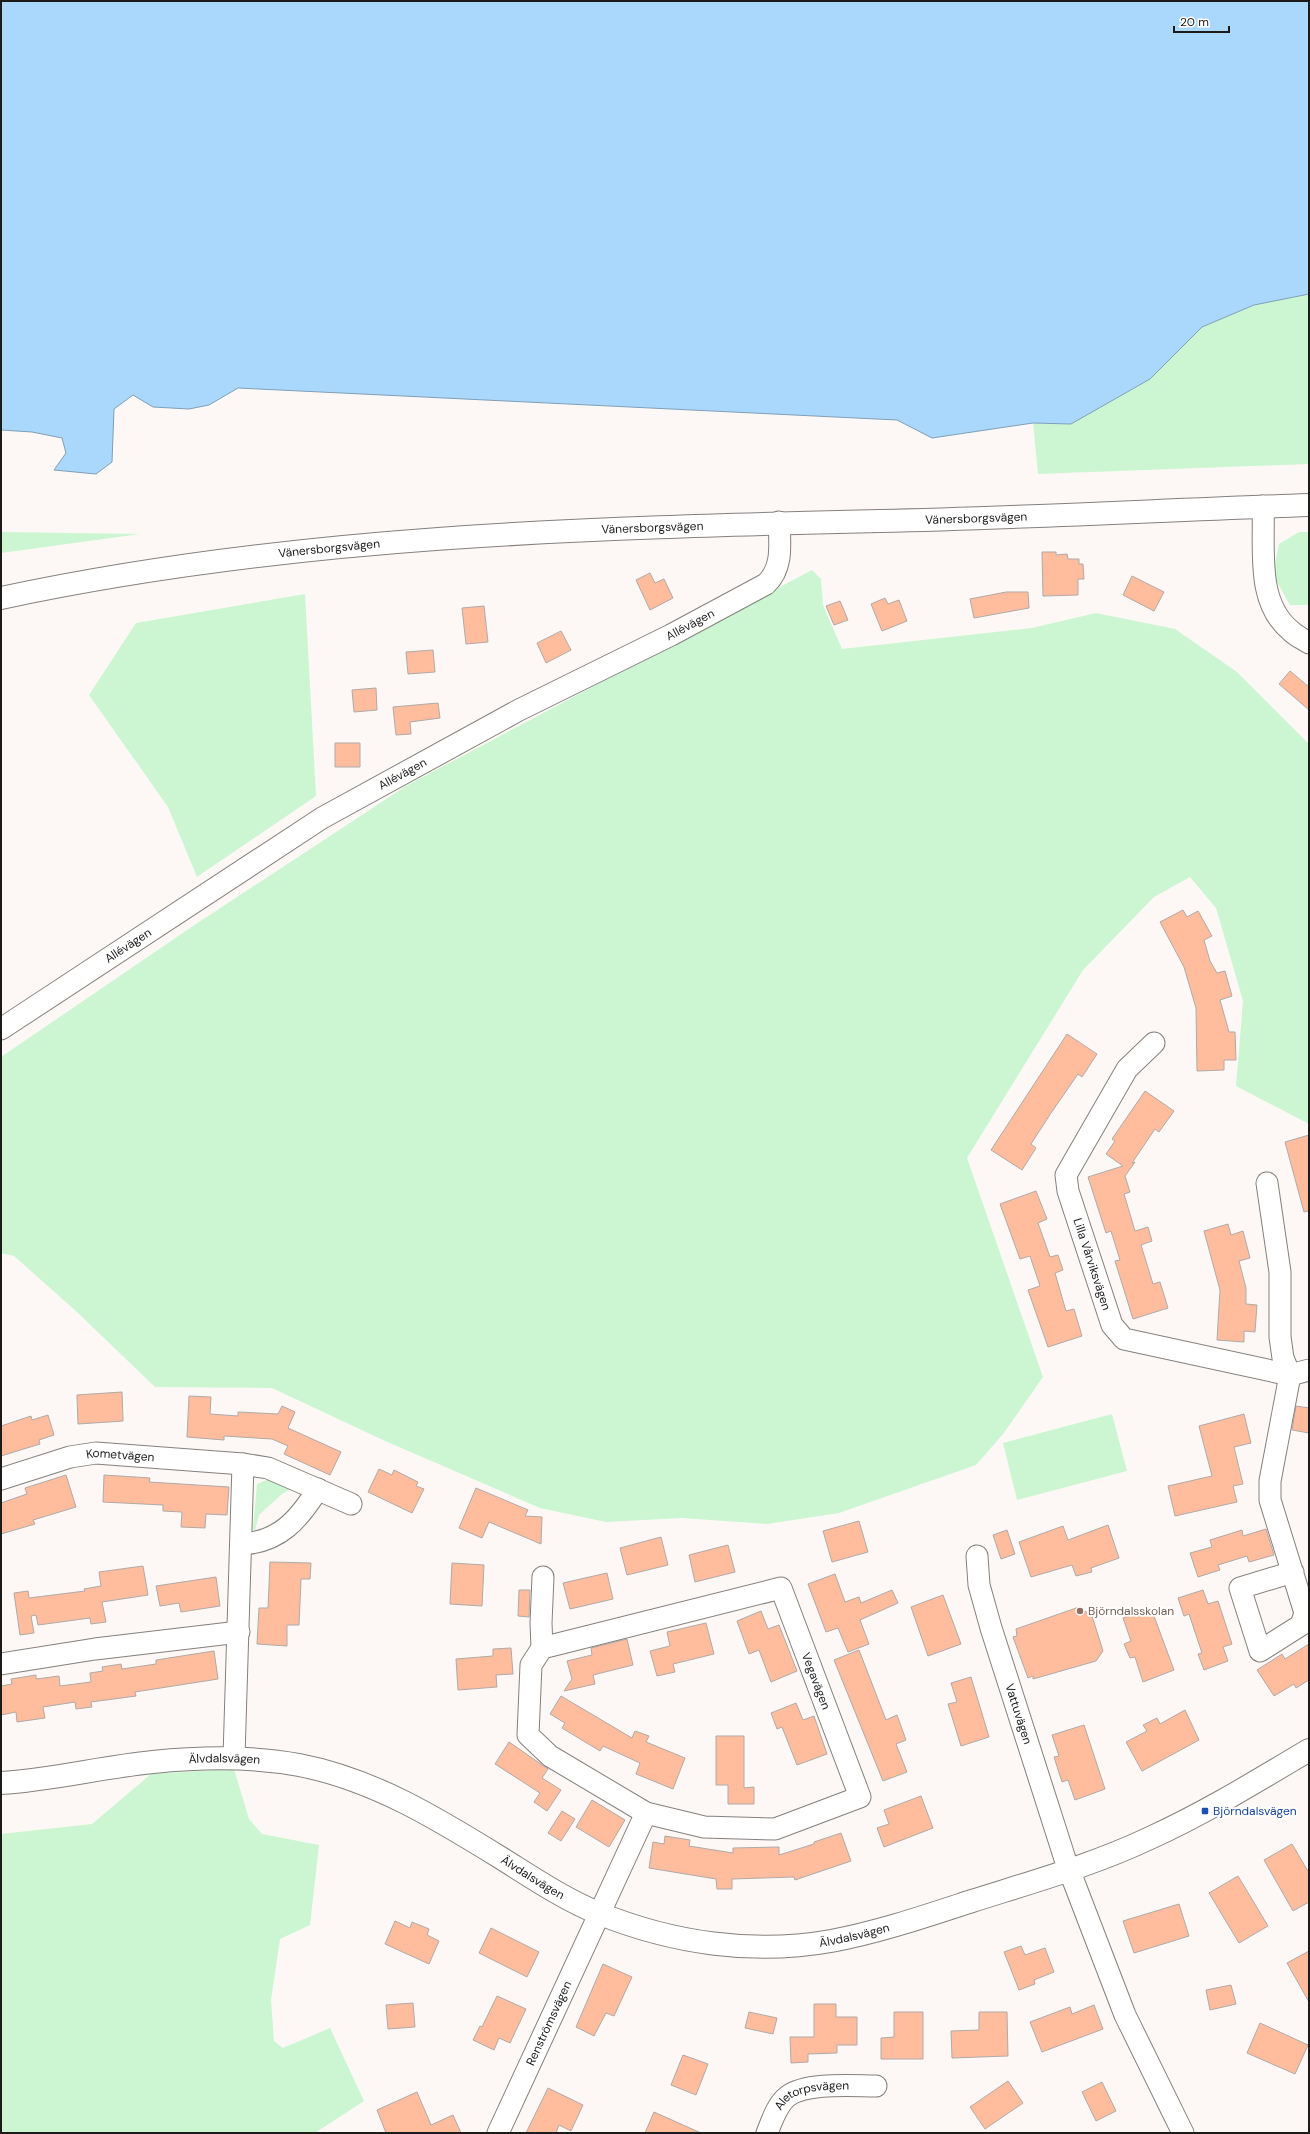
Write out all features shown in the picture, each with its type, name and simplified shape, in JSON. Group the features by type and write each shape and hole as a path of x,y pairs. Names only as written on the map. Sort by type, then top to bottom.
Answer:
{"street":[{"name":"Vänersborgsvägen","path":"1,598 155,569 330,547 482,536 779,522 881,521 1309,505"},
{"path":"1263,506 1264,566 1268,595 1276,613 1290,631 1309,643"},
{"name":"Allévägen","path":"1,1029 322,818 519,710 671,635 766,584 775,576 778,568 779,522"},
{"name":"Lilla Vårviksvägen","path":"1154,1044 1128,1069 1066,1175 1068,1191 1112,1325 1124,1339 1299,1373"},
{"path":"1268,1183 1280,1272 1280,1337 1283,1358 1299,1373 1270,1481 1270,1500 1293,1572"},
{"name":"Kometvägen","path":"1,1479 70,1458 96,1453 243,1464 268,1468 351,1504"},
{"path":"234,1757 242,1544 243,1464"},
{"path":"242,1544 257,1544 280,1533 304,1512 318,1489"},
{"name":"Vattuvägen","path":"978,1556 979,1585 991,1628 1069,1870"},
{"path":"542,1648 541,1623 543,1577"},
{"name":"Vegavägen","path":"781,1588 860,1797 775,1829 704,1827 646,1813 550,1756 528,1735 531,1665 542,1648 781,1588"},
{"path":"1,1664 95,1649 239,1632"},
{"path":"1183,2133 1125,2015 1069,1870 1147,1840 1191,1819 1309,1750"},
{"name":"Älvdalsvägen","path":"1,1783 38,1780 152,1762 234,1757 300,1766 351,1778 415,1807 564,1898 599,1914 646,1930 697,1943 738,1946 781,1946 830,1941 885,1928 1069,1870"},
{"path":"599,1914 646,1813"},
{"name":"Renströmsvägen","path":"498,2133 599,1914"},
{"name":"Aletorpsvägen","path":"767,2133 777,2110 787,2096 799,2090 819,2087 876,2086"}],"green space":[{"path":"1309,294 1309,464 1038,474 1033,423 1071,424 1150,379 1202,327 1254,305"},
{"path":"1,532 140,534 1,553"},
{"path":"1299,532 1309,532 1309,605 1290,605 1273,575 1279,544"},
{"path":"812,570 821,579 823,605 842,649 1032,628 1096,613 1175,629 1237,672 1309,744 1309,1124 1236,1086 1243,1001 1216,908 1190,877 1154,897 1083,970 967,1158 1043,1377 1003,1434 976,1465 839,1513 767,1524 682,1518 606,1522 540,1508 383,1440 272,1388 155,1387 77,1312 14,1256 1,1253 1,1057 190,928 406,786"},
{"path":"305,594 316,796 197,877 168,807 89,695 136,623"},
{"path":"1112,1414 1127,1471 1017,1500 1003,1443"},
{"path":"269,1479 294,1487 282,1494 259,1515 255,1531 253,1528 257,1484"},
{"path":"234,1769 249,1819 262,1834 319,1845 310,1925 280,1939 271,2000 274,2041 283,2048 330,2028 364,2101 315,2133 1,2133 1,1834 92,1824 151,1774"}],"water":[{"path":"1,1 1309,1 1309,294 1254,305 1202,327 1150,379 1071,424 1033,423 932,438 897,420 238,388 209,405 189,409 153,407 133,395 114,409 112,462 96,474 54,470 66,453 62,438 32,432 1,430"}],"building":[{"path":"1042,552 1056,552 1056,555 1067,554 1068,559 1079,559 1079,564 1083,564 1084,579 1078,579 1078,595 1043,596"},
{"path":"650,573 655,583 664,579 673,598 650,610 636,580"},
{"path":"1132,576 1164,592 1154,611 1123,595"},
{"path":"1006,592 1028,592 1029,608 974,618 970,599"},
{"path":"885,598 888,604 899,600 907,621 882,631 871,604"},
{"path":"840,601 848,620 834,625 826,606"},
{"path":"484,606 488,642 466,644 462,608"},
{"path":"561,631 571,650 546,663 537,643"},
{"path":"433,650 435,672 408,674 406,652"},
{"path":"1290,671 1309,687 1309,710 1279,684"},
{"path":"376,688 377,710 354,712 352,690"},
{"path":"438,703 440,718 410,722 411,734 396,735 393,707"},
{"path":"335,743 360,743 360,767 335,767"},
{"path":"1183,910 1187,917 1198,911 1212,936 1204,940 1210,961 1217,973 1225,971 1232,996 1220,1000 1229,1032 1235,1032 1236,1060 1224,1060 1224,1070 1197,1071 1196,1008 1184,967 1160,922"},
{"path":"1067,1034 1097,1054 1082,1077 1078,1074 1051,1113 1031,1144 1036,1148 1022,1170 991,1150"},
{"path":"1145,1091 1174,1111 1159,1132 1155,1129 1132,1163 1135,1162 1125,1176 1130,1192 1124,1194 1135,1231 1148,1227 1152,1241 1141,1245 1153,1284 1160,1282 1168,1308 1133,1319 1115,1261 1120,1260 1111,1231 1106,1233 1088,1177 1123,1166 1106,1154 1115,1141 1112,1139"},
{"path":"1309,1135 1309,1211 1304,1212 1285,1142"},
{"path":"1036,1191 1047,1219 1038,1223 1050,1257 1058,1255 1063,1270 1055,1273 1066,1311 1074,1309 1082,1336 1048,1347 1028,1290 1040,1286 1030,1256 1020,1259 1000,1204"},
{"path":"1228,1224 1231,1235 1243,1231 1250,1258 1239,1261 1246,1288 1246,1304 1257,1305 1255,1332 1244,1331 1244,1342 1217,1340 1220,1290 1204,1231"},
{"path":"122,1392 123,1421 78,1424 77,1395"},
{"path":"189,1396 211,1397 210,1414 238,1416 238,1412 278,1414 282,1406 295,1412 288,1428 341,1452 330,1475 284,1454 288,1446 272,1439 224,1436 224,1440 187,1437"},
{"path":"1296,1406 1309,1408 1309,1433 1292,1430"},
{"path":"1244,1414 1251,1443 1234,1447 1243,1484 1233,1486 1237,1502 1175,1516 1168,1486 1212,1476 1199,1426"},
{"path":"48,1415 54,1435 39,1440 40,1444 1,1456 1,1426 31,1416 32,1420"},
{"path":"379,1469 392,1475 394,1470 418,1482 416,1486 424,1489 412,1513 368,1492"},
{"path":"66,1475 76,1507 33,1520 35,1524 1,1534 1,1503 27,1494 25,1488"},
{"path":"104,1475 150,1478 149,1482 229,1487 227,1515 206,1514 205,1528 181,1527 182,1512 163,1511 163,1505 103,1502"},
{"path":"476,1488 528,1510 525,1516 542,1517 541,1544 489,1522 482,1538 459,1528"},
{"path":"859,1521 868,1552 832,1562 823,1531"},
{"path":"1108,1525 1119,1558 1091,1568 1092,1572 1076,1576 1072,1565 1031,1577 1019,1542 1063,1526 1068,1540"},
{"path":"1266,1529 1274,1555 1249,1562 1247,1556 1218,1565 1220,1570 1198,1577 1190,1553 1212,1547 1210,1540 1242,1530 1243,1536"},
{"path":"1007,1530 1015,1554 1001,1559 993,1535"},
{"path":"661,1537 668,1565 627,1575 620,1548"},
{"path":"728,1545 735,1572 695,1582 689,1555"},
{"path":"270,1562 311,1563 310,1579 301,1579 299,1625 287,1625 287,1646 257,1644 259,1608 268,1608"},
{"path":"452,1563 484,1565 482,1606 450,1604"},
{"path":"143,1566 148,1595 102,1602 106,1622 91,1624 90,1618 38,1625 36,1615 31,1616 34,1633 20,1635 14,1593 28,1591 29,1598 85,1591 84,1589 101,1586 99,1572"},
{"path":"607,1573 613,1599 570,1609 563,1583"},
{"path":"835,1574 845,1602 859,1597 861,1603 892,1590 898,1603 860,1620 869,1644 848,1652 838,1628 826,1632 808,1584"},
{"path":"216,1577 220,1606 181,1612 179,1603 160,1606 156,1586"},
{"path":"519,1590 530,1590 529,1617 518,1616"},
{"path":"1203,1590 1208,1604 1218,1601 1232,1644 1223,1647 1228,1661 1204,1670 1198,1654 1202,1653 1189,1614 1184,1616 1178,1598"},
{"path":"943,1595 961,1644 928,1656 911,1607"},
{"path":"1079,1607 1092,1616 1103,1651 1096,1661 1033,1679 1033,1676 1028,1678 1013,1637 1017,1636 1016,1629"},
{"path":"1151,1608 1174,1670 1143,1682 1135,1657 1130,1658 1124,1644 1131,1641 1123,1618"},
{"path":"761,1611 768,1629 779,1625 797,1671 771,1682 759,1650 749,1654 737,1621"},
{"path":"706,1623 714,1654 673,1664 675,1672 657,1676 650,1651 670,1646 667,1632"},
{"path":"627,1639 633,1665 593,1675 595,1684 564,1691 572,1679 567,1661 592,1655 591,1648"},
{"path":"1309,1644 1309,1680 1296,1688 1294,1684 1274,1696 1257,1670 1282,1654 1285,1659"},
{"path":"511,1648 513,1674 496,1675 497,1687 458,1690 456,1659 493,1656 493,1649"},
{"path":"859,1650 886,1720 897,1715 906,1740 896,1744 907,1772 883,1781 834,1660"},
{"path":"214,1651 218,1679 135,1692 136,1696 91,1702 92,1707 76,1709 75,1702 43,1707 45,1718 17,1722 16,1712 1,1715 1,1686 12,1684 11,1679 36,1675 36,1679 59,1676 60,1686 91,1682 90,1673 103,1671 102,1667 121,1664 122,1669 156,1664 156,1660"},
{"path":"971,1677 989,1737 961,1746 948,1704 957,1702 951,1683"},
{"path":"561,1696 632,1738 635,1731 649,1736 646,1742 685,1758 673,1789 636,1774 640,1763 603,1746 600,1751 562,1728 565,1723 550,1714"},
{"path":"796,1703 803,1720 814,1716 827,1754 797,1765 782,1727 777,1729 771,1713"},
{"path":"1185,1710 1199,1740 1142,1771 1126,1742 1147,1731 1143,1725 1157,1718 1160,1724"},
{"path":"1084,1725 1105,1789 1075,1800 1068,1780 1062,1782 1054,1757 1059,1756 1052,1735"},
{"path":"716,1736 744,1736 744,1788 754,1787 754,1804 728,1804 728,1785 716,1785"},
{"path":"509,1742 548,1769 542,1778 561,1790 547,1811 534,1802 540,1793 495,1764"},
{"path":"921,1796 933,1828 884,1847 877,1828 889,1824 884,1810"},
{"path":"592,1800 625,1820 609,1847 576,1827"},
{"path":"562,1811 575,1819 561,1841 548,1833"},
{"path":"841,1833 851,1861 795,1880 794,1877 732,1879 732,1889 717,1889 716,1879 649,1868 653,1842 664,1844 665,1836 690,1840 689,1846 733,1853 733,1848 779,1847 779,1855 814,1844 814,1842"},
{"path":"1292,1844 1309,1873 1309,1902 1293,1911 1264,1860"},
{"path":"1238,1876 1268,1926 1239,1943 1209,1893"},
{"path":"1179,1904 1189,1936 1134,1953 1123,1921"},
{"path":"395,1921 410,1928 412,1922 429,1929 427,1935 439,1941 429,1964 385,1944"},
{"path":"491,1928 539,1952 527,1977 479,1953"},
{"path":"1021,1946 1025,1955 1045,1948 1054,1972 1034,1980 1035,1984 1019,1990 1004,1952"},
{"path":"1309,1951 1309,2002 1287,1963"},
{"path":"603,1964 632,1977 614,2016 606,2013 594,2036 576,2027"},
{"path":"1231,1985 1236,2004 1210,2010 1206,1990"},
{"path":"497,1996 526,2009 510,2043 499,2038 494,2050 473,2040 480,2026 482,2027"},
{"path":"413,2003 415,2027 388,2029 386,2005"},
{"path":"814,2004 836,2004 836,2017 857,2017 857,2045 837,2045 837,2053 808,2054 808,2062 791,2063 790,2037 814,2037"},
{"path":"1094,2005 1103,2029 1042,2052 1030,2022 1070,2007 1072,2014"},
{"path":"749,2012 777,2018 773,2034 745,2028"},
{"path":"894,2012 923,2012 923,2059 881,2059 881,2038 894,2037"},
{"path":"979,2012 1007,2012 1008,2056 952,2058 951,2031 979,2030"},
{"path":"1260,2023 1308,2045 1295,2074 1247,2053"},
{"path":"683,2055 708,2064 696,2095 671,2085"},
{"path":"1008,2081 1023,2103 985,2129 970,2107"},
{"path":"1102,2082 1116,2111 1096,2121 1082,2092"},
{"path":"548,2088 583,2105 571,2131 559,2125 556,2133 526,2133"},
{"path":"417,2092 431,2125 453,2115 461,2133 386,2133 377,2110"},
{"path":"654,2112 701,2133 645,2133"}],"place":[{"name":"Björndalsskolan","path":"1080,1611"},
{"name":"Björndalsvägen","path":"1205,1811"}]}
